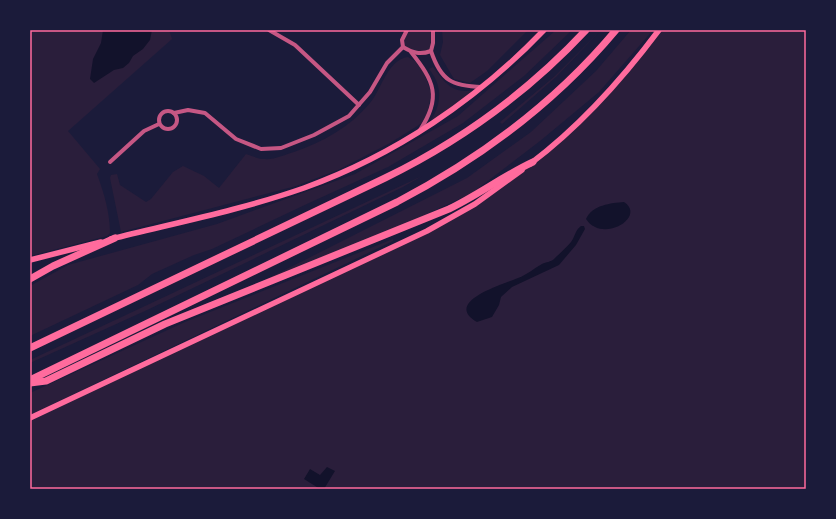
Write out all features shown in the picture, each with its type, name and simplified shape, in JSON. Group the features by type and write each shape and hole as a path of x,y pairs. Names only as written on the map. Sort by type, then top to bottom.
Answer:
{"highway":[{"path":"30,348 362,190 430,155 474,127 515,96 554,62 586,30"},
{"path":"30,381 397,202 442,178 485,150 526,120 583,68 616,30"},
{"path":"30,381 46,381 165,324 449,209 471,198 508,174 533,162"},
{"path":"30,279 53,266 115,238"}],"main road":[{"path":"30,260 254,203 297,190 363,163 419,132 452,111 512,62 544,30"},
{"path":"30,418 427,231 480,200 533,162 562,138 608,91 659,30"}],"street":[{"path":"269,30 295,45 359,105"},
{"path":"403,48 402,40 407,30"},
{"path":"433,30 433,43 431,51 435,62 451,82 462,87 483,87"},
{"path":"174,113 178,121 173,129 164,129 159,124 159,117 163,112 169,111 174,113 188,110 205,113 236,139 260,149 281,148 314,135 349,116 370,92 387,63 403,48"},
{"path":"403,48 411,52 421,54 431,51"},
{"path":"411,52 427,72 433,87 432,108 419,132"},
{"path":"110,162 144,131 159,124"}],"shaded area":[{"path":"30,30 169,30 172,39 68,131 100,169 97,174 106,203 110,233 107,236 30,256"},
{"path":"103,30 152,30 150,40 143,49 133,56 129,63 123,68 114,70 94,83 90,79 93,59 101,43"},
{"path":"407,30 433,30 431,51 421,54 403,47 402,40"},
{"path":"442,30 528,30 487,71 470,83 454,79 440,55 443,42"},
{"path":"556,30 572,30 524,76 463,123 388,167 212,249 194,255 152,274 138,285 30,336 30,286 68,265 217,224 355,174 458,116"},
{"path":"601,30 556,77 502,124 500,122 555,76"},
{"path":"631,30 653,30 599,92 540,141 472,193 397,228 269,278 467,178 531,132 596,71"},
{"path":"659,30 806,30 806,489 30,489 30,418 450,218 533,162 608,91"},
{"path":"408,57 415,61 424,73 431,92 428,113 422,123 390,143 338,170 296,186 121,232 110,178 111,175 117,174 120,185 146,202 151,199 173,172 183,166 204,176 219,188 246,154 262,159 272,159 315,144 335,133 354,119 370,103 395,63"},
{"path":"433,67 446,83 455,89 467,91 475,90 430,122 439,102 439,88 434,75 429,69"},
{"path":"422,176 403,187 145,311 30,363 30,360"},
{"path":"624,202 630,208 630,214 626,221 620,226 611,229 602,229 593,226 586,219 589,214 597,208 608,204"},
{"path":"584,226 585,229 576,245 559,265 512,287 501,297 499,305 492,317 477,322 468,315 467,308 471,301 479,295 521,277 542,264 553,260 571,242 577,229"},
{"path":"393,239 393,241 30,415 30,393 185,322"},
{"path":"327,467 335,471 324,489 320,489 304,479 310,469 320,475"}]}
